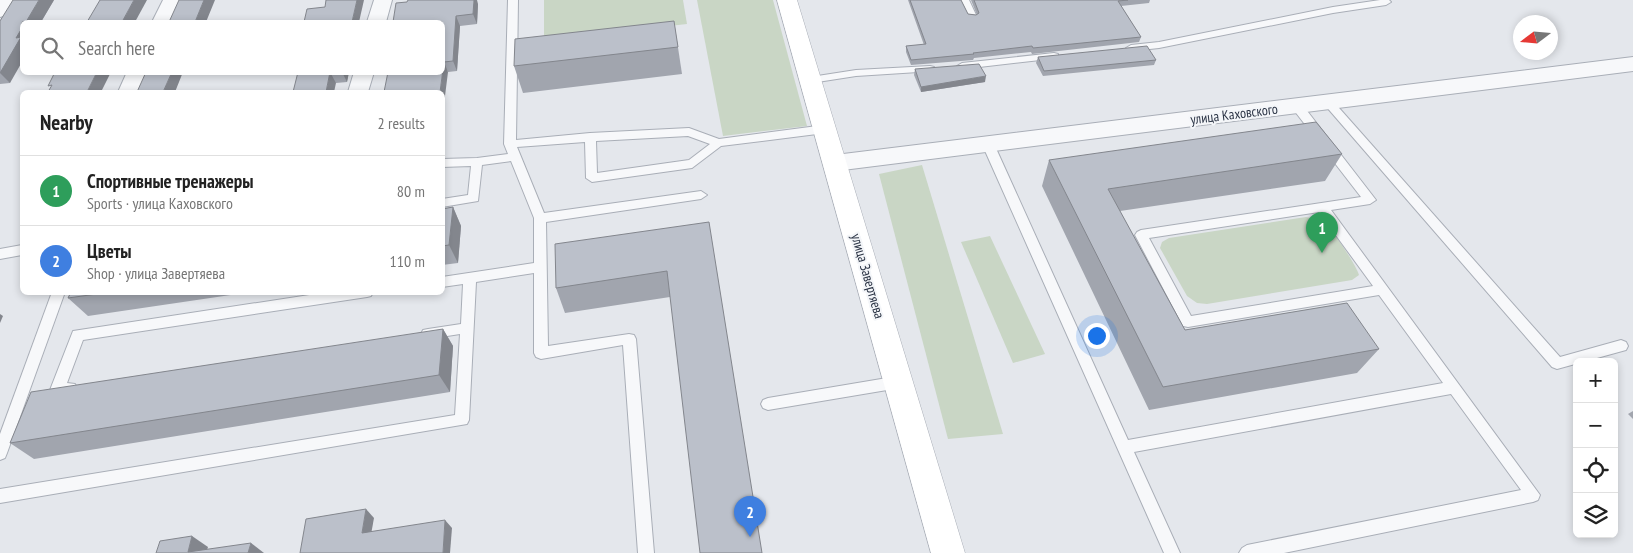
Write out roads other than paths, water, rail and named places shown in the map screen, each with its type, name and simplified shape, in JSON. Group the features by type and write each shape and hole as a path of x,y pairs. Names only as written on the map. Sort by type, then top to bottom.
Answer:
{"main road":[{"name":"улица Завертяева","path":"788,0 948,553"}],"street":[{"path":"0,11 8,0"},
{"path":"162,20 172,0"},
{"path":"378,20 383,0"},
{"name":"улица Каховского","path":"835,163 1633,64"},
{"path":"129,90 136,75"},
{"path":"359,90 363,75"}],"lane":[{"path":"513,0 517,46 510,144 540,218 541,353 629,339 646,553"},
{"path":"964,0 972,17"},
{"path":"1121,49 1159,45 1332,10 1386,2 1384,0"},
{"path":"811,80 856,73 948,68 1064,55"},
{"path":"1328,102 1557,363 1621,346"},
{"path":"1297,106 1370,200 1140,235 1188,322 1382,289"},
{"path":"510,144 689,132 718,143 825,129"},
{"path":"590,138 592,178 692,164 718,143"},
{"path":"988,144 1172,553"},
{"path":"445,163 477,162 515,157"},
{"path":"445,203 474,198 477,162"},
{"path":"540,218 702,195"},
{"path":"1247,553 1533,495 1322,207"},
{"path":"0,254 20,250"},
{"path":"445,282 540,267"},
{"path":"0,496 462,420 470,278"},
{"path":"0,453 58,295"},
{"path":"86,386 57,390 78,335 347,295"},
{"path":"418,335 467,328"},
{"path":"768,404 899,382"},
{"path":"1124,448 1454,387"}],"place":[{"name":"Спортивные тренажеры","path":"1322,253"},
{"name":"Цветы","path":"750,537"}]}
